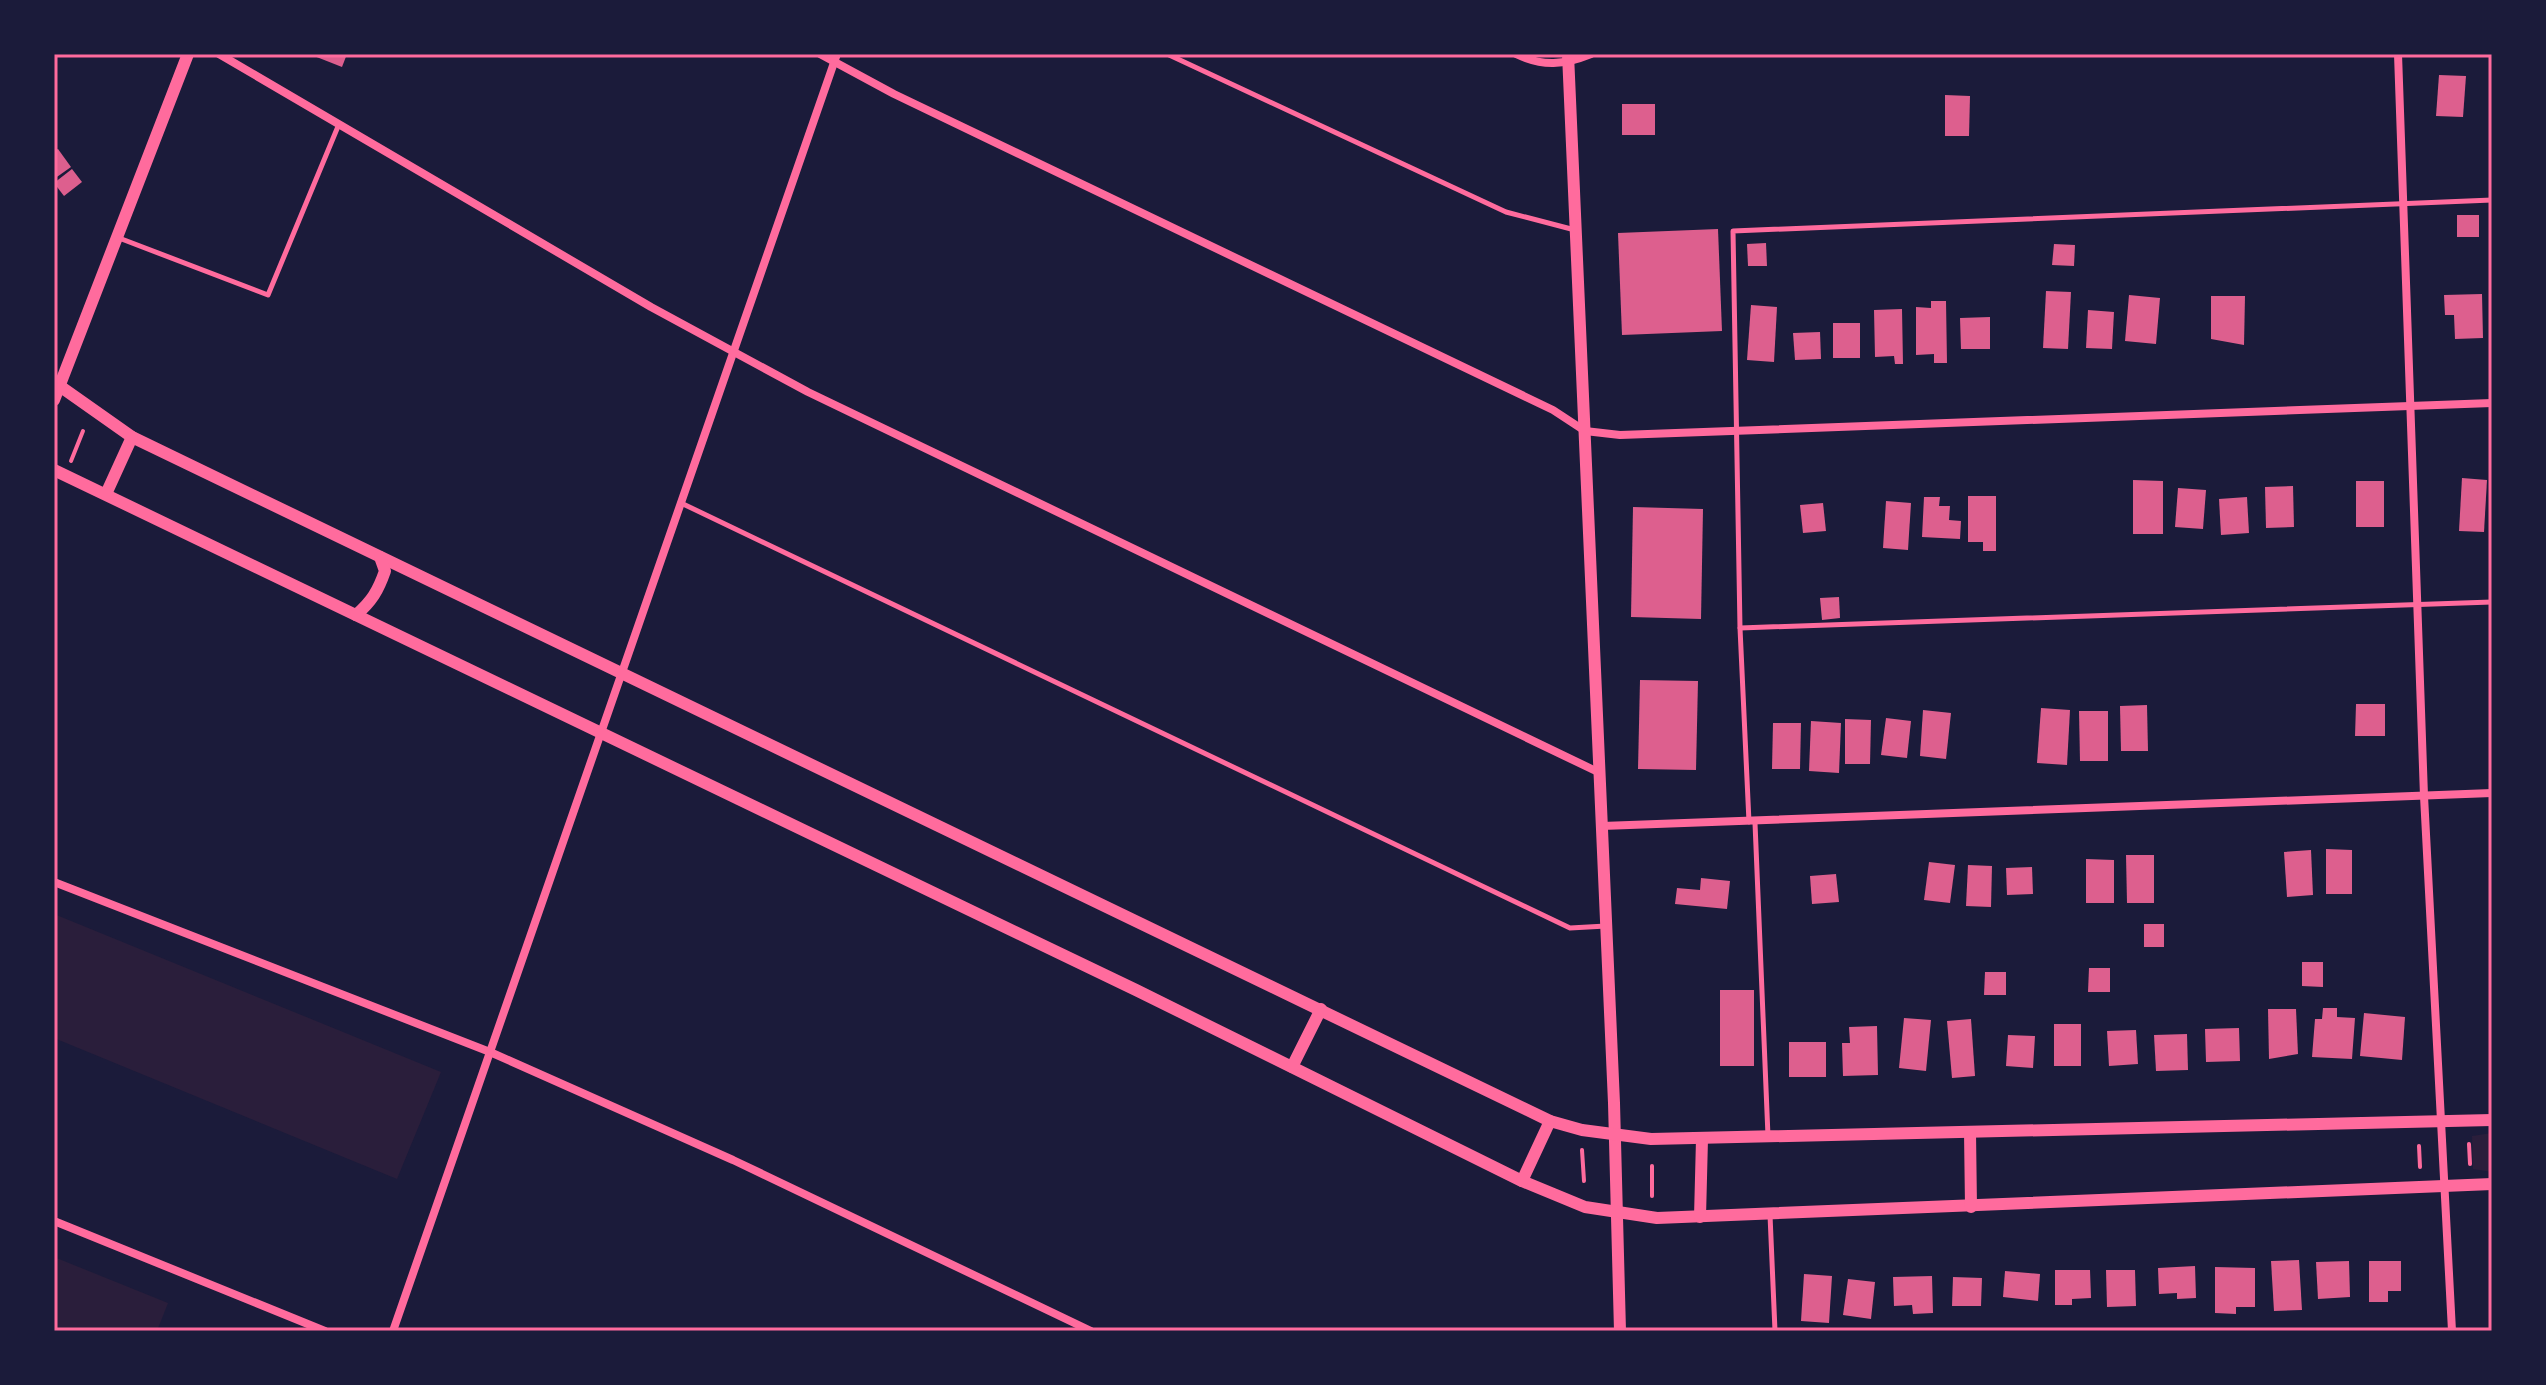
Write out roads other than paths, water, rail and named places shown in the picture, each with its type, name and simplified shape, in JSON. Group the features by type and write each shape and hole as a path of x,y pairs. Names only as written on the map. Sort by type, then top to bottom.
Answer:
{"street":[{"path":"54,400 57,384 119,238 188,54"},
{"path":"219,54 808,392 1600,773"},
{"path":"820,54 836,58 908,101 1539,403 1585,431 1620,435 2492,403"},
{"path":"1516,54 1536,63 1591,54"},
{"path":"2398,54 2424,796 2452,1331"},
{"path":"393,1331 836,58"},
{"path":"1568,58 1600,773 1620,1331"},
{"path":"57,384 132,437 1550,1121 1614,1136 1702,1139 2492,1120"},
{"path":"106,494 132,437"},
{"path":"54,470 1522,1181 1585,1207 1657,1218 1700,1217 2492,1184"},
{"path":"356,615 375,598 385,571 380,557"},
{"path":"1602,826 1752,823 2492,793"},
{"path":"54,882 490,1052 733,1160 1091,1331"},
{"path":"1292,1067 1321,1009"},
{"path":"1522,1181 1550,1121"},
{"path":"1970,1132 1971,1207"},
{"path":"1700,1217 1702,1139"},
{"path":"54,1221 325,1331"}],"lane":[{"path":"1167,54 1506,212 1576,230"},
{"path":"119,238 268,295 339,124"},
{"path":"1768,1137 1740,628 1733,231 2492,200"},
{"path":"680,503 1570,928 1606,926"},
{"path":"1740,628 2492,602"},
{"path":"1770,1214 1775,1331"}]}
